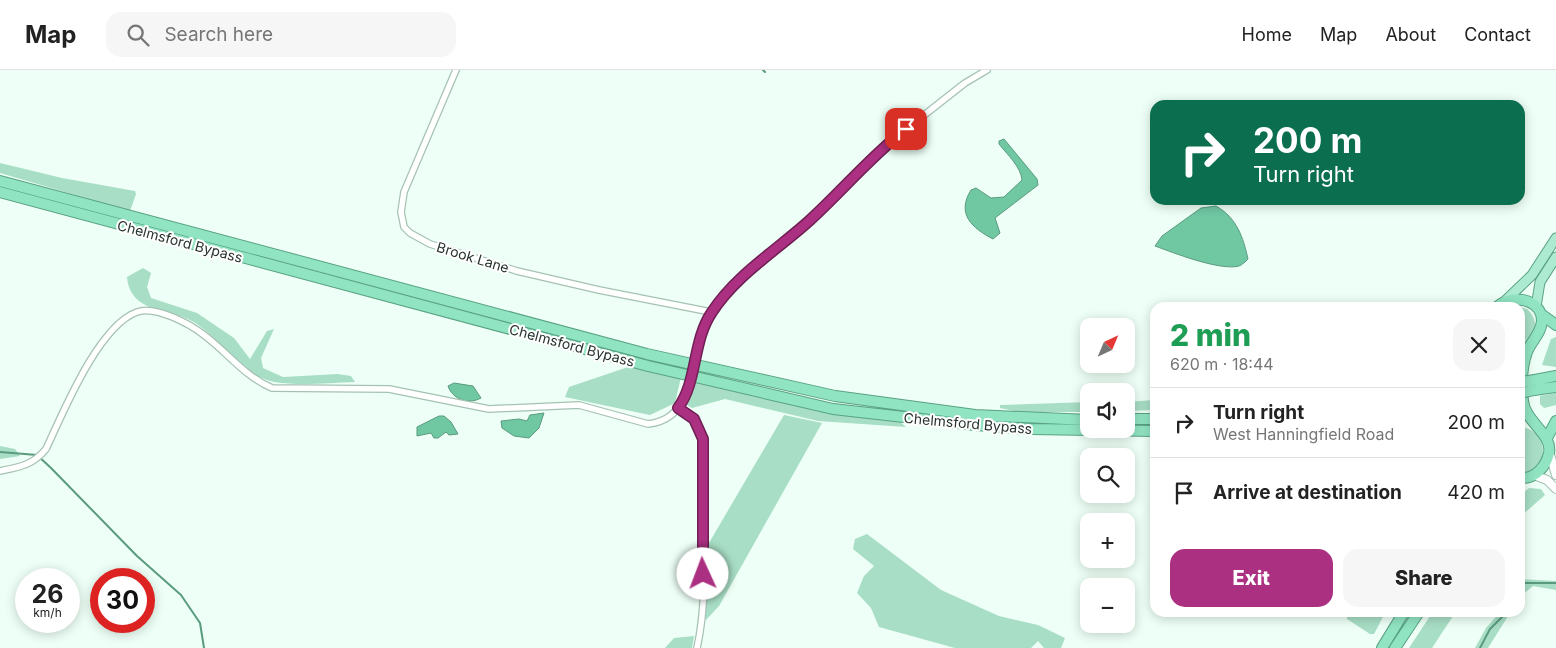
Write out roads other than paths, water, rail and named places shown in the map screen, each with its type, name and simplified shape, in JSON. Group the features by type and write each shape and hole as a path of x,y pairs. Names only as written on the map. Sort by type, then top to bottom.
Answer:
{"highway":[{"name":"Chelmsford Bypass","path":"0,181 647,354 835,396 975,414 1080,420"},
{"name":"Chelmsford Bypass","path":"0,192 648,366 833,409 1012,428 1150,431"},
{"path":"1504,302 1506,300 1527,301 1556,325"},
{"path":"1525,362 1527,351 1541,328 1539,311"},
{"path":"1525,390 1556,376"},
{"path":"1525,383 1556,387"},
{"path":"1525,408 1529,419 1546,438 1549,451 1543,466 1525,479"},
{"path":"1135,419 1150,418"},
{"path":"1546,438 1556,421"},
{"path":"1382,648 1401,617"},
{"path":"1395,648 1416,617"}],"main road":[{"path":"1506,300 1532,275 1556,238"},
{"path":"1539,311 1540,282 1556,257"}],"street":[{"name":"Brook Lane","path":"456,70 404,192 402,220 410,234 430,244 517,271 599,290 711,312"},
{"path":"0,471 23,466 38,459 46,449 86,369 104,341 124,319 138,311 150,310 182,321 204,335 257,382 272,388 389,389 489,409 579,405 648,424 667,418 678,408 686,394 697,350 711,312 732,287 809,222 886,146 965,84 987,70"},
{"path":"678,408 694,419 703,439 702,539 704,591 702,624 697,648"},
{"path":"1549,451 1556,475"},
{"path":"1525,479 1547,480 1556,488"}],"waterway":[{"path":"0,452 37,455 51,468 137,556 181,595 200,623 204,648"},
{"path":"1525,583 1556,583"},
{"path":"1480,648 1490,629 1502,617"}]}
